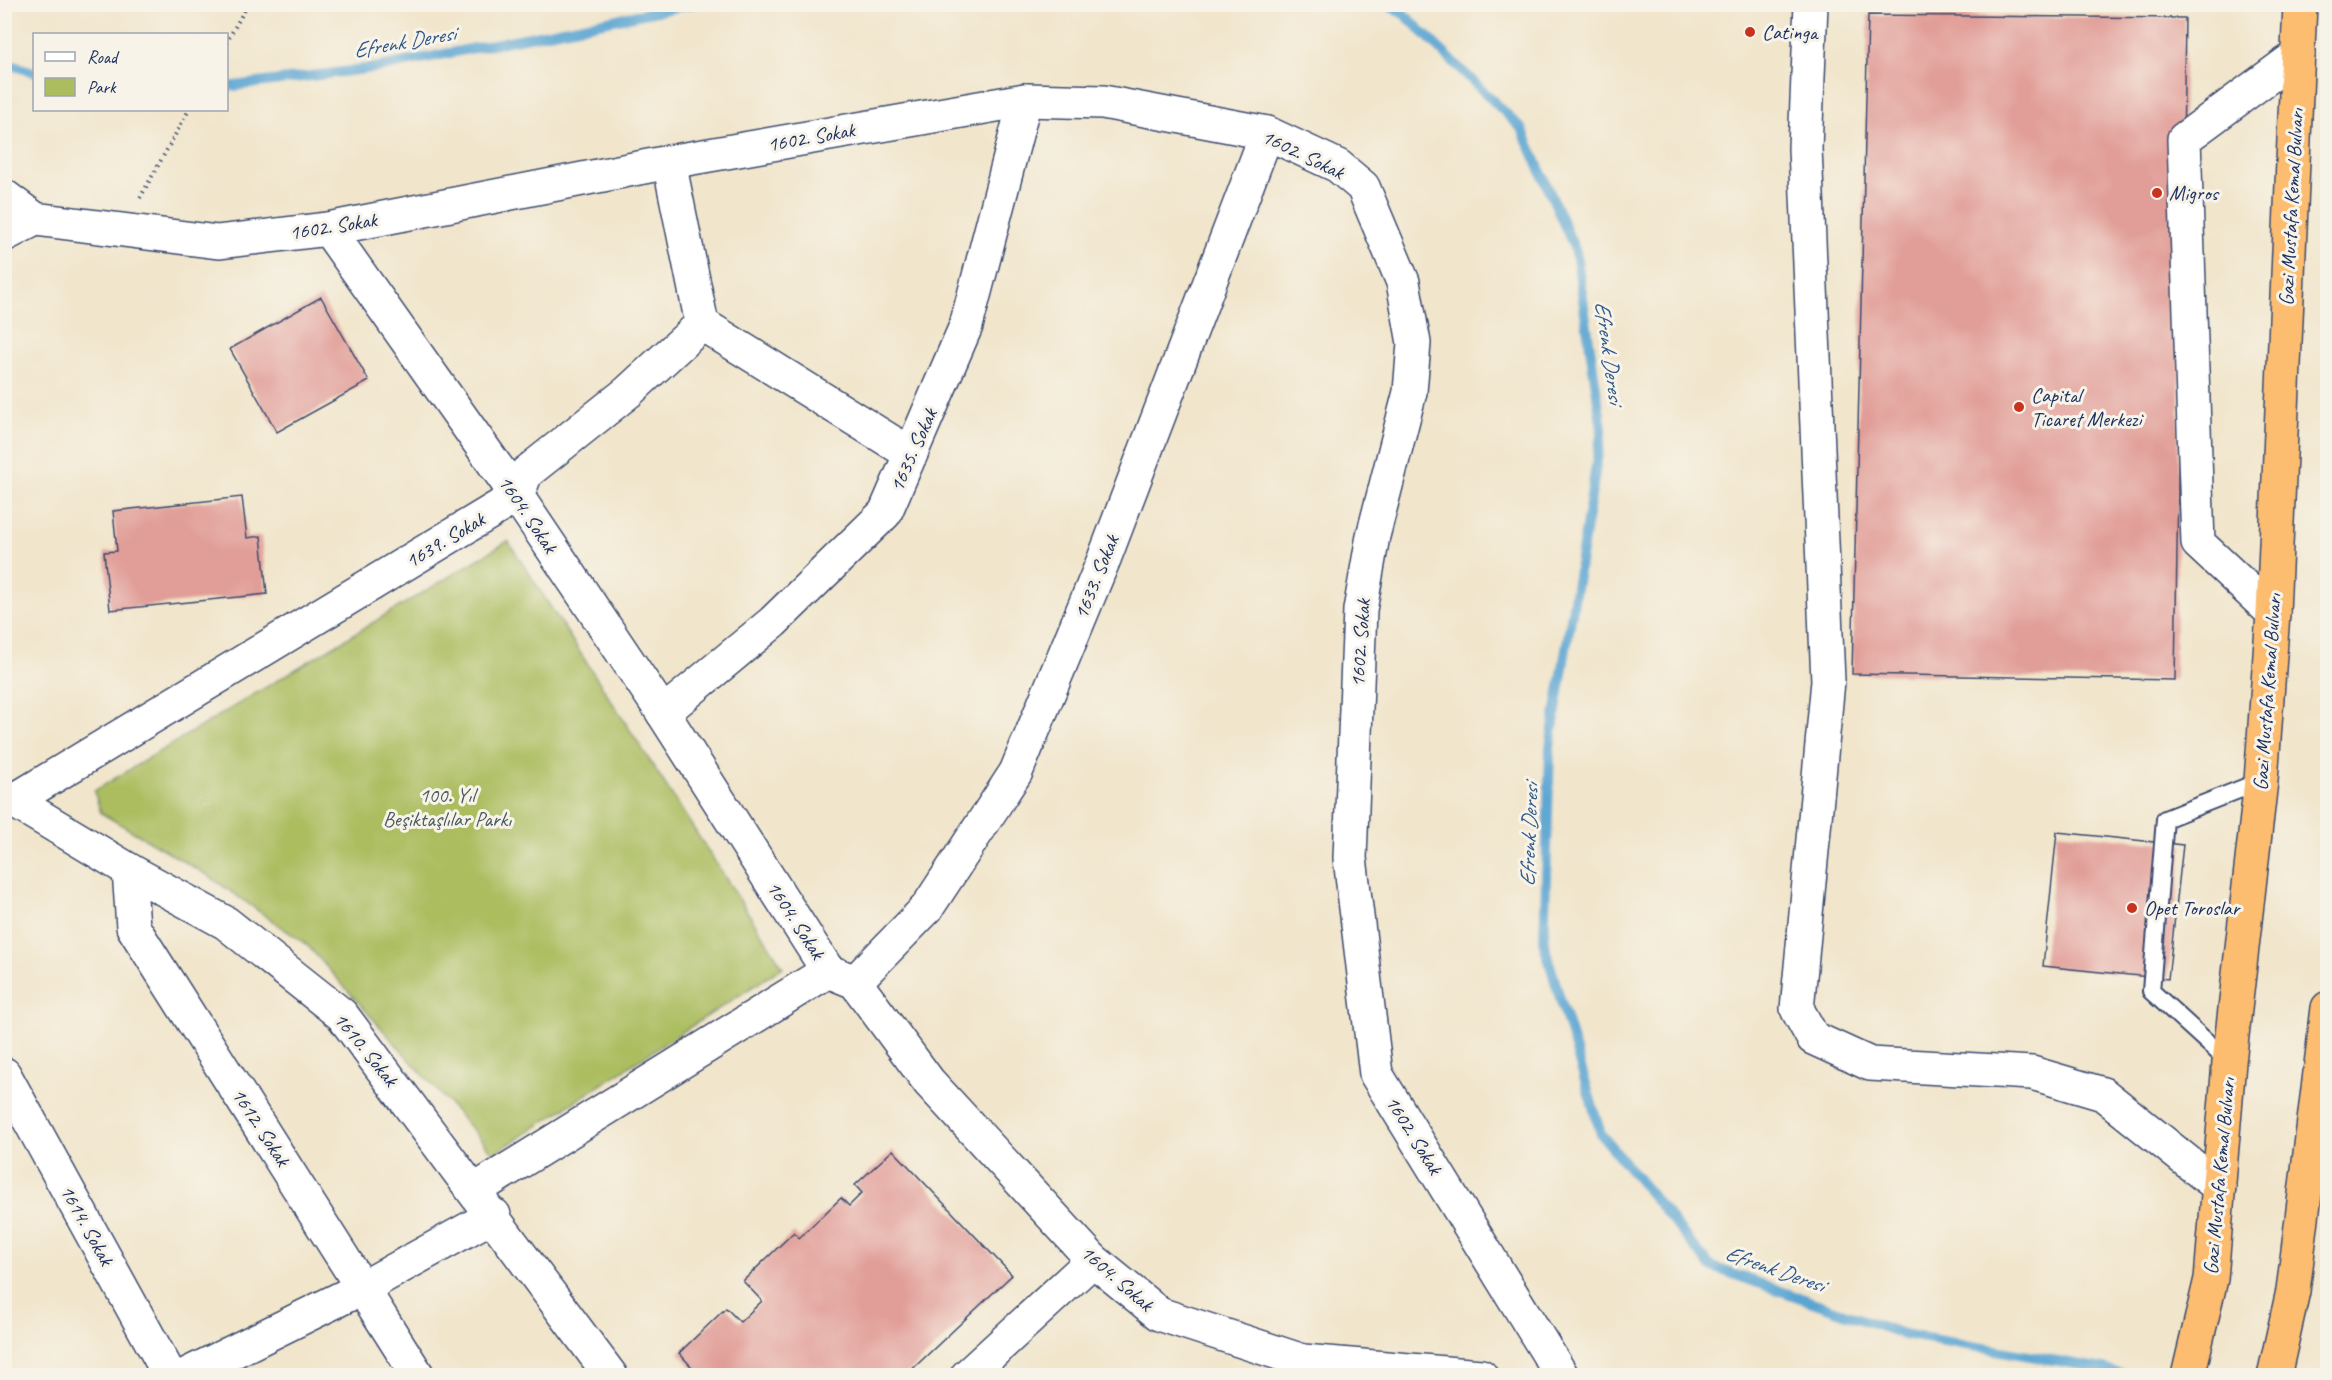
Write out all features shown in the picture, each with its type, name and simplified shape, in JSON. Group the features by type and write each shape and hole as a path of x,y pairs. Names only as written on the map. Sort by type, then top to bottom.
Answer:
{"highway":[{"name":"Gazi Mustafa Kemal Bulvarı","path":"2188,1376 2211,1279 2229,1062 2261,781 2273,613 2300,4"},
{"path":"2274,1376 2293,1291 2328,1008"}],"street":[{"path":"1811,4 1805,148 1828,681 1797,1009 1812,1038 1870,1064 2032,1073 2103,1094 2219,1187"},
{"path":"2273,613 2198,543 2184,139 2298,55"},
{"name":"1602. Sokak","path":"35,219 218,242 328,229 669,162 1025,100 1104,102 1267,133 1338,166 1363,187 1403,282 1414,342 1410,392 1373,536 1360,610 1350,858 1376,1074 1562,1376"},
{"name":"1635. Sokak","path":"663,712 773,622 885,513 966,326 1025,100"},
{"name":"1633. Sokak","path":"184,1376 364,1287 485,1203 842,976 927,908 1016,772 1104,559 1267,133"},
{"path":"669,162 702,324 911,454"},
{"path":"4,196 35,219 4,235"},
{"name":"1604. Sokak","path":"328,229 517,496 842,976 929,1082 1093,1260 1159,1314 1298,1368 1480,1376"},
{"path":"517,496 526,473 628,392 702,324"},
{"name":"1639. Sokak","path":"7,800 517,496"},
{"name":"1610. Sokak","path":"7,800 226,923 342,1015 485,1203 611,1376"},
{"name":"1612. Sokak","path":"129,870 133,927 364,1287 418,1376"},
{"name":"1614. Sokak","path":"4,1074 170,1376"},
{"path":"967,1376 1093,1260"}],"lane":[{"path":"2229,1062 2151,991 2165,819 2261,781"}],"path":[{"path":"228,39 248,4"},
{"path":"139,199 188,111"}],"green space":[{"name":"100. Yıl Beşiktaşlılar Parkı","path":"508,541 783,967 494,1154 307,945 207,875 101,813 94,791"}],"building":[{"name":"Capital Ticaret Merkezi","path":"1868,15 2185,18 2175,680 1852,674"},
{"path":"321,297 369,381 277,432 230,349"},
{"path":"242,497 247,538 261,536 267,594 110,610 104,552 117,551 113,511"},
{"path":"2057,832 2183,845 2168,979 2043,966"},
{"path":"893,1150 1012,1275 905,1376 700,1376 679,1353 726,1308 740,1322 762,1301 743,1281 794,1232 799,1238 841,1198 849,1206 862,1193 855,1185"}],"waterway":[{"name":"Efrenk Deresi","path":"228,87 381,67 692,4"},
{"name":"Efrenk Deresi","path":"1385,4 1404,14 1522,129 1576,252 1602,429 1550,747 1544,945 1601,1134 1710,1266 1903,1334 2104,1369 2127,1376"},
{"name":"Efrenk Deresi","path":"4,63 33,72"}],"place":[{"name":"Catinga","path":"1750,32"},
{"name":"Migros","path":"2157,193"},
{"name":"Capital Ticaret Merkezi","path":"2019,407"},
{"name":"Opet Toroslar","path":"2132,908"}]}
